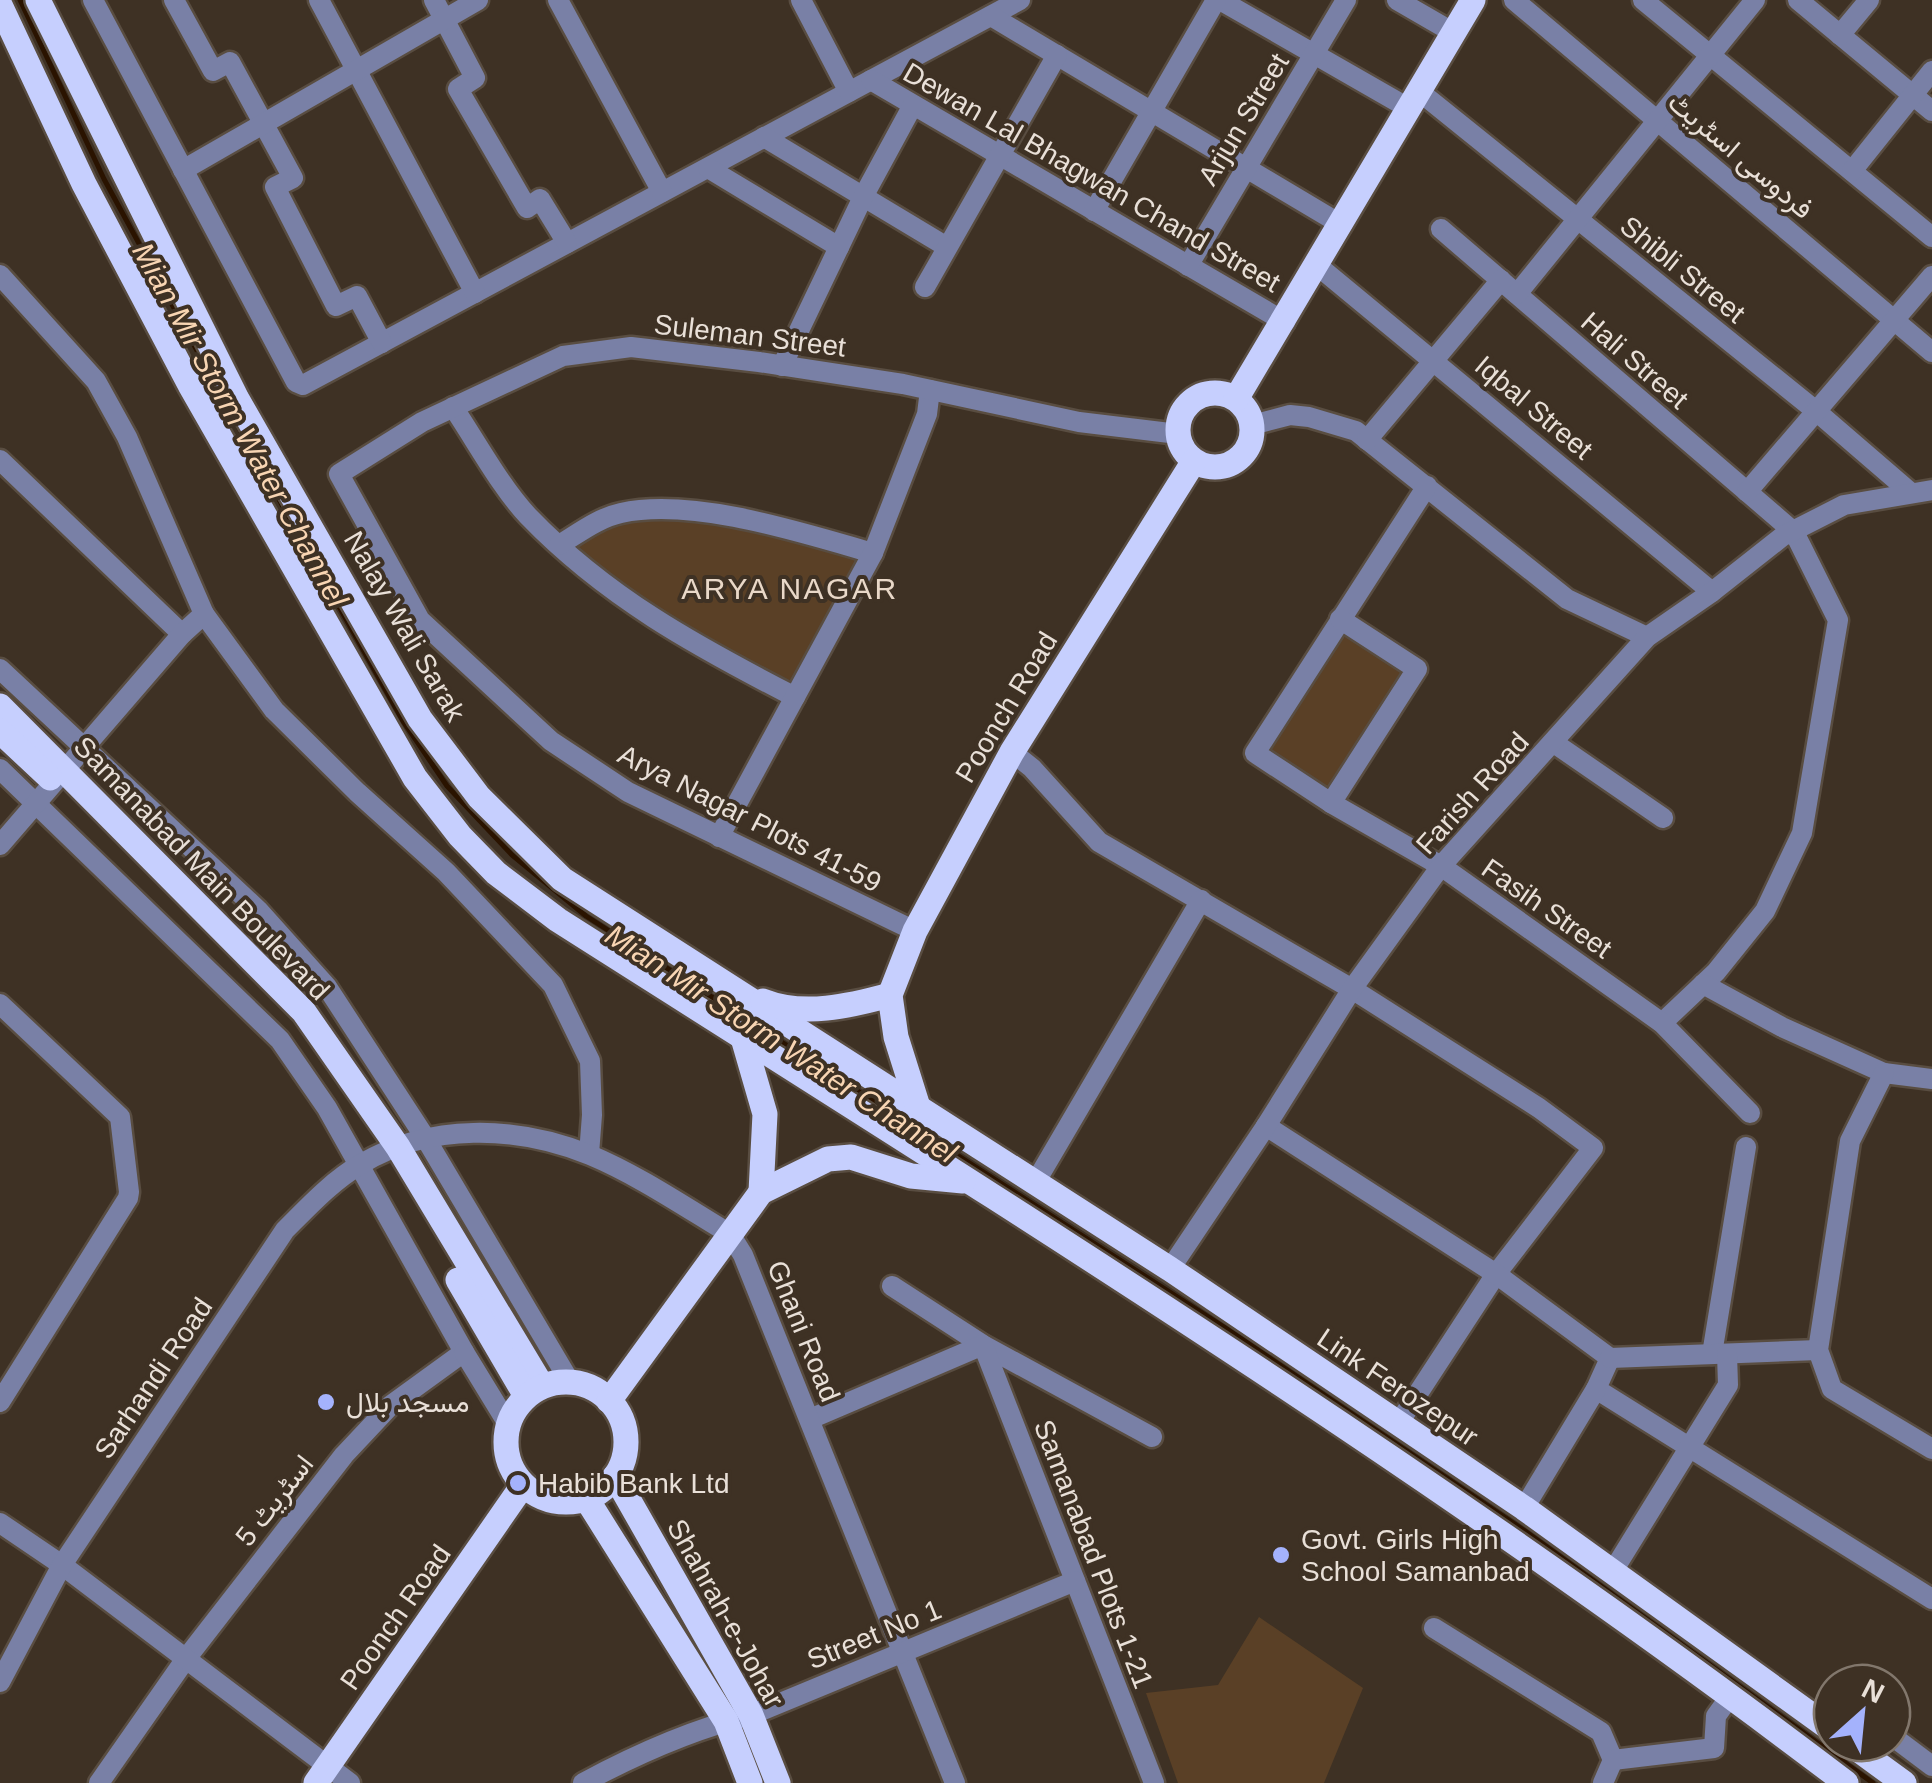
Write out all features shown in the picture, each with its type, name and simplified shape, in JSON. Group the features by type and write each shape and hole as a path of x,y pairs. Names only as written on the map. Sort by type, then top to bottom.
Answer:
{"main road":[{"name":"Nalay Wali Sarak","path":"38,0 222,368 420,719 478,798 562,879 919,1110"},
{"path":"1236,400 1473,0"},
{"path":"0,5 7,39 190,386 415,778 460,836 496,873 558,920 968,1181 1485,1523 1840,1781"},
{"path":"190,386 222,368"},
{"path":"1213,393 1236,400 1252,425 1245,452 1222,466 1207,466 1194,460 1178,434 1179,422 1191,402 1213,393"},
{"name":"Poonch Road","path":"890,995 916,932 1012,752 1194,460"},
{"name":"Samanabad Main Boulevard","path":"0,706 58,775 282,1007 313,1047 534,1391"},
{"name":"Samanabad Main Boulevard","path":"0,731 58,775"},
{"path":"742,993 776,1006 814,1009 890,995 896,1037 919,1110"},
{"path":"744,1038 764,1114 761,1192"},
{"name":"Link Ferozepur","path":"919,1110 1170,1269 1516,1502 1812,1711"},
{"path":"609,1400 761,1192 828,1159 852,1157 911,1176 968,1181"},
{"path":"570,1382 585,1384 609,1400 626,1437 624,1458 602,1490 586,1498 552,1500 523,1485 511,1467 506,1446 508,1424 534,1391 570,1382"},
{"name":"Shahrah-e-Johar","path":"615,1476 738,1718 750,1783"},
{"name":"Poonch Road","path":"322,1774 523,1485"},
{"name":"Shahrah-e-Johar","path":"586,1498 738,1718 778,1783"},
{"path":"1485,1523 1516,1502"},
{"path":"1876,1763 1904,1783"}],"street":[{"path":"93,0 296,382 303,385 1020,0"},
{"path":"174,0 213,70 230,62 266,122 293,178 275,188 336,306 357,296 382,343"},
{"path":"318,0 475,293"},
{"path":"434,0 475,78 458,88 527,208 540,199 566,243"},
{"path":"183,170 478,0"},
{"path":"801,0 849,92"},
{"path":"1094,211 1218,0"},
{"name":"Shibli Street","path":"1218,0 1314,54 1415,100 1577,219 1816,411 1910,492"},
{"name":"Arjun Street","path":"1188,266 1346,0"},
{"path":"1397,0 1454,34"},
{"name":"فردوسی اسٹریٹ","path":"1514,0 1932,352"},
{"path":"1643,0 1932,237"},
{"path":"1367,440 1434,360 1577,219 1755,0"},
{"path":"1798,0 1932,111"},
{"path":"1840,35 1869,0"},
{"path":"566,3 662,192"},
{"path":"991,16 1342,225"},
{"path":"925,287 1057,56"},
{"path":"1852,171 1932,71"},
{"name":"Dewan Lal Bhagwan Chand Street","path":"871,80 1284,322"},
{"path":"782,366 862,197 913,105"},
{"path":"764,138 947,246"},
{"path":"708,168 839,246"},
{"name":"Hali Street","path":"1441,229 1794,532"},
{"name":"Iqbal Street","path":"1318,266 1712,592"},
{"path":"0,275 96,381 128,437 204,614 274,710 356,792 446,872 553,986 590,1062 589,1154"},
{"path":"1747,492 1932,276"},
{"name":"Suleman Street","path":"339,474 422,422 563,356 631,348 782,366 930,390 1079,422 1178,434"},
{"path":"720,837 873,554 927,414 930,390"},
{"path":"453,408 525,513 613,593 693,645 795,697"},
{"path":"1252,425 1290,415 1356,431 1567,598 1647,637"},
{"path":"0,460 182,634"},
{"name":"Arya Nagar Plots 41-59","path":"339,474 420,620 551,741 628,792 916,932"},
{"name":"Fasih Street","path":"1426,486 1255,753 1331,803 1441,866 1662,1023 1750,1113"},
{"name":"Farish Road","path":"1170,1269 1352,989 1441,866 1647,637 1784,536 1844,505 1932,490"},
{"path":"559,545 595,523 621,513 653,510 698,512 751,522 873,554"},
{"path":"1662,1023 1703,984 1765,910 1802,833 1838,620 1794,532"},
{"path":"0,845 82,747 204,614"},
{"path":"1331,803 1417,669 1340,620"},
{"path":"0,669 258,910 328,988 426,1139 570,1382"},
{"path":"1554,744 1663,818"},
{"path":"1012,752 1032,768 1099,842 1352,989 1540,1108 1593,1148 1496,1274 1398,1424"},
{"path":"0,769 280,1040 327,1108 380,1155 464,1352 508,1424"},
{"path":"1034,1183 1200,900"},
{"path":"1703,984 1782,1028 1884,1072 1932,1079"},
{"path":"0,1004 120,1117 129,1192 0,1402"},
{"path":"1884,1072 1850,1141 1818,1350 1832,1389 1932,1448"},
{"path":"1266,1126 1496,1274 1610,1358 1818,1350"},
{"path":"380,1155 457,1131 496,1133 589,1154 730,1234"},
{"path":"1613,1572 1728,1384 1720,1354 1746,1146"},
{"name":"Sarhandi Road","path":"0,1682 62,1565 285,1230 322,1193 380,1155"},
{"name":"Ghani Road","path":"730,1234 743,1255 955,1783"},
{"path":"892,1286 983,1345 1152,1437"},
{"path":"810,1419 983,1345"},
{"name":"Samanabad Plots 1-21","path":"983,1345 1154,1783"},
{"name":"اسٹریٹ 5","path":"98,1783 186,1660 344,1455 391,1405 464,1352"},
{"path":"1516,1502 1596,1388 1610,1358"},
{"path":"1596,1388 1932,1599"},
{"path":"0,1523 186,1660 322,1774 350,1783"},
{"name":"Street No 1","path":"583,1783 618,1764 1076,1581"},
{"path":"1434,1628 1601,1732 1613,1760 1604,1783"},
{"path":"1613,1760 1714,1748 1716,1716 1728,1698"}],"shaded area":[{"path":"623,518 706,518 876,553 798,710 561,545"},
{"path":"1340,619 1417,669 1331,803 1255,753"},
{"path":"1259,1617 1363,1688 1324,1783 1178,1783 1146,1693 1218,1685"}],"waterway":[{"name":"Mian Mir Storm Water Channel","path":"20,0 104,179 227,406"},
{"name":"Mian Mir Storm Water Channel","path":"239,428 403,721 447,786 512,855 586,916 1224,1327 1525,1531 1873,1783"}],"place":[{"name":"مسجد بلال","path":"326,1402"},
{"name":"Habib Bank Ltd","path":"518,1483"},
{"name":"Govt. Girls High School Samanbad","path":"1281,1555"}],"district":[{"name":"ARYA NAGAR","path":"790,589"}]}
